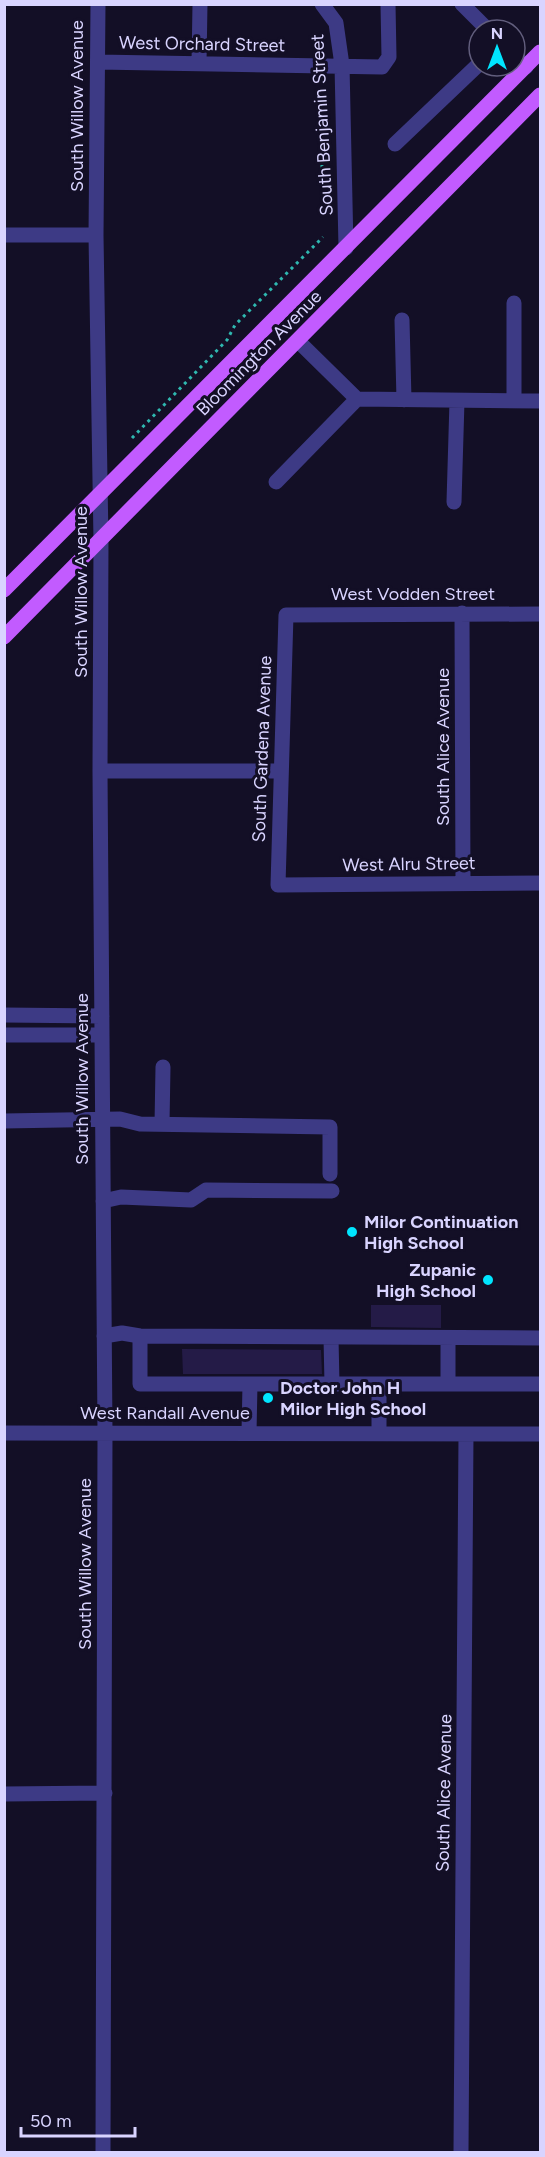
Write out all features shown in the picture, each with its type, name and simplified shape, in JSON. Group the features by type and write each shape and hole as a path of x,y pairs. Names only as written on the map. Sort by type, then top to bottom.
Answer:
{"main road":[{"name":"Bloomington Avenue","path":"4,590 346,248 504,78"},
{"name":"Bloomington Avenue","path":"4,637 540,95"}],"street":[{"name":"South Willow Avenue","path":"98,4 96,235 101,541 99,771 105,1433 103,2152"},
{"path":"199,63 200,4"},
{"name":"South Benjamin Street","path":"322,4 336,23 342,65 346,248"},
{"name":"West Orchard Street","path":"98,62 382,67 389,57 388,4"},
{"path":"462,4 476,18"},
{"path":"395,144 467,75"},
{"path":"4,235 96,235"},
{"path":"514,303 514,402"},
{"path":"402,320 404,400"},
{"path":"298,341 357,399 540,401"},
{"path":"276,482 357,399"},
{"path":"454,502 457,401"},
{"name":"West Vodden Street","path":"286,615 462,612 540,614"},
{"name":"South Alice Avenue","path":"462,612 464,882"},
{"name":"South Gardena Avenue","path":"278,885 286,615"},
{"path":"99,771 281,771"},
{"name":"West Alru Street","path":"278,885 540,883"},
{"path":"4,1015 102,1016"},
{"path":"4,1035 102,1035"},
{"path":"162,1124 163,1067"},
{"path":"4,1121 120,1119 140,1124 330,1128 330,1174"},
{"path":"103,1201 121,1197 191,1200 206,1190 332,1191"},
{"path":"104,1336 122,1333 140,1336 540,1338"},
{"path":"140,1336 140,1384 540,1384"},
{"path":"332,1338 332,1384"},
{"path":"448,1338 448,1384"},
{"path":"249,1433 250,1384"},
{"path":"379,1384 379,1433"},
{"name":"West Randall Avenue","path":"4,1433 540,1434"},
{"name":"South Alice Avenue","path":"461,2152 466,1434"},
{"path":"4,1794 105,1793"}],"path":[{"path":"322,135 322,174"},
{"path":"132,438 227,340 235,325 323,237"}],"building":[{"path":"371,1305 441,1305 441,1328 371,1327"},
{"path":"182,1349 321,1350 322,1374 183,1374"}],"place":[{"name":"Milor Continuation High School","path":"352,1232"},
{"name":"Zupanic High School","path":"488,1280"},
{"name":"Doctor John H Milor High School","path":"268,1398"}]}
